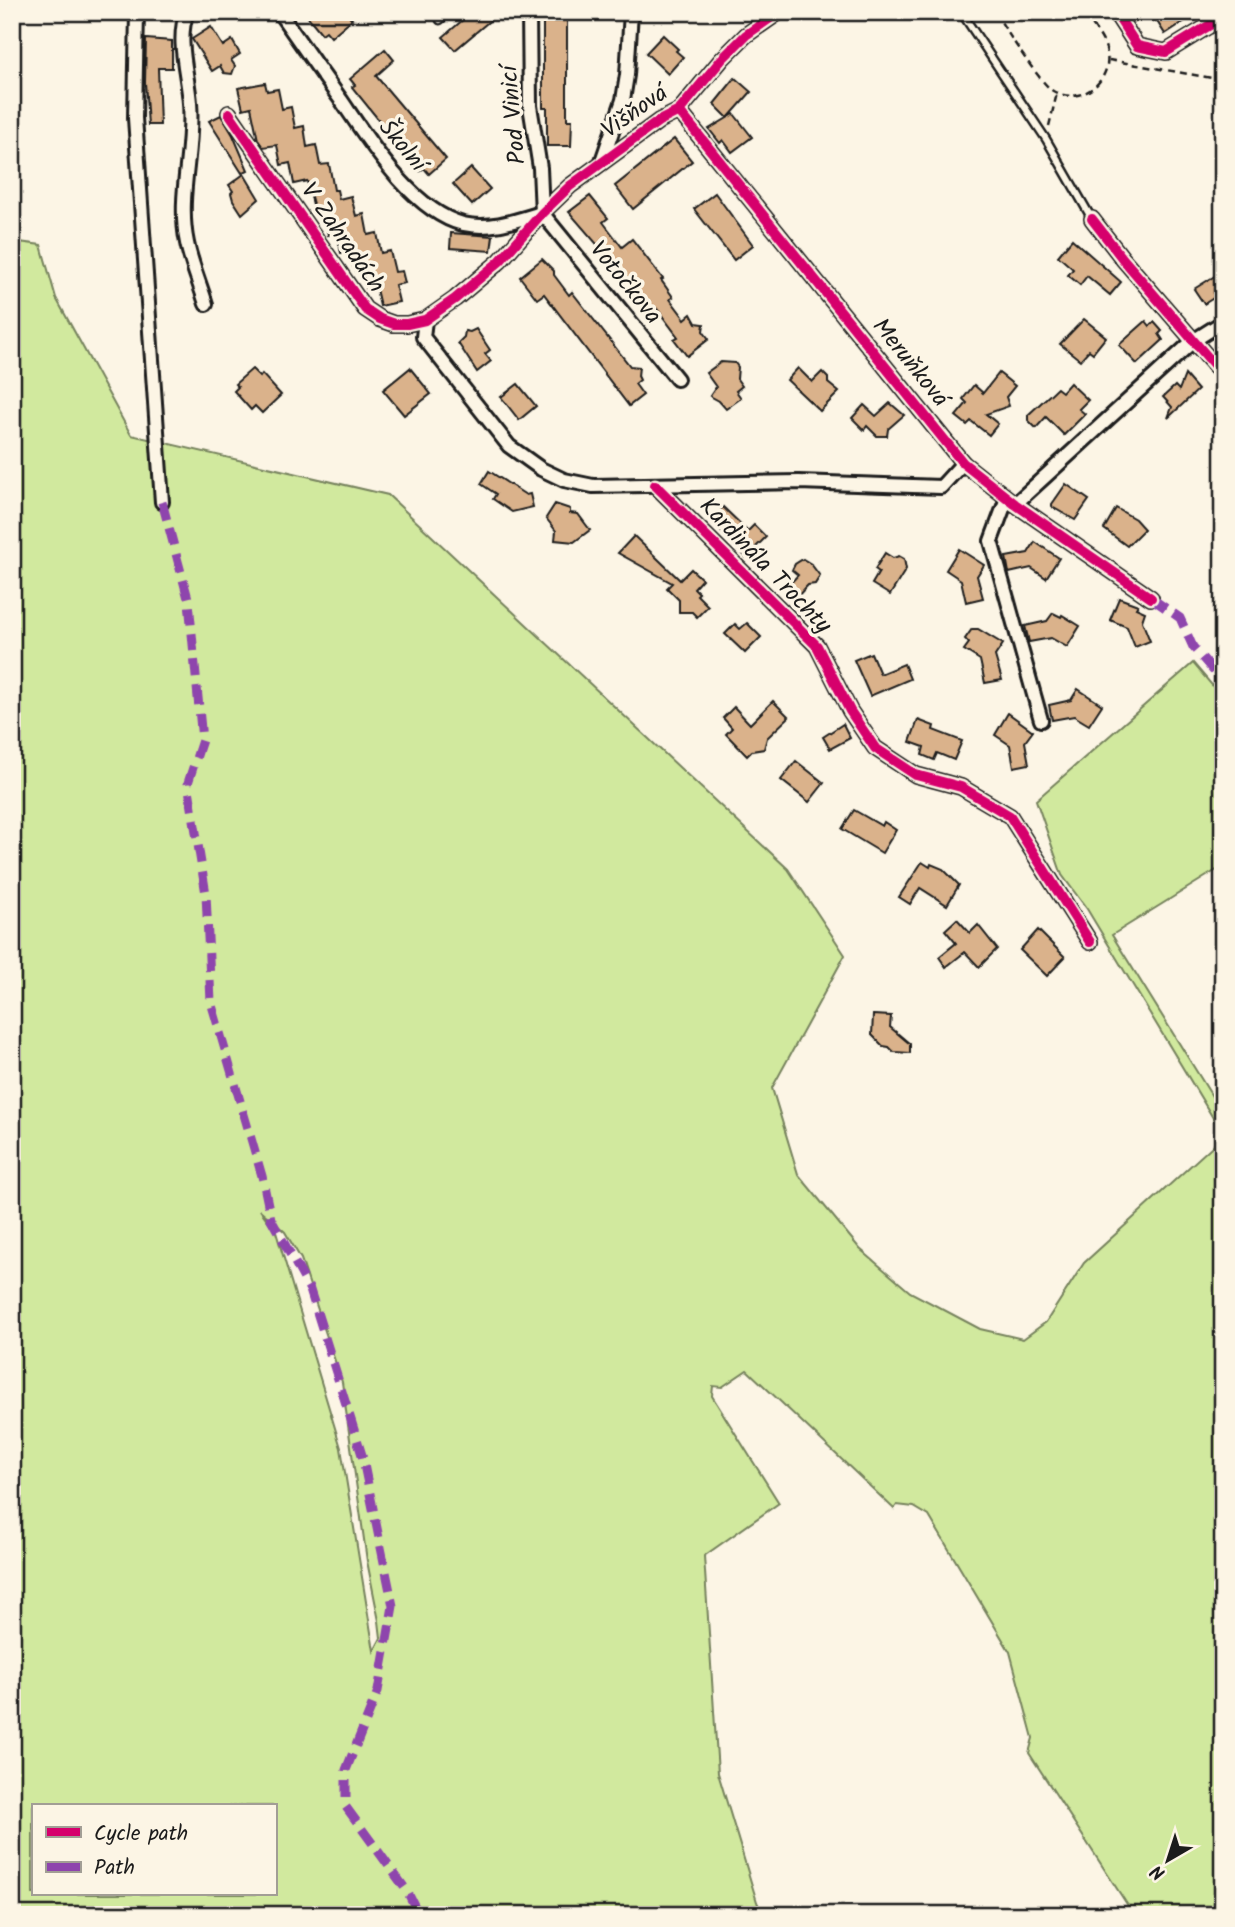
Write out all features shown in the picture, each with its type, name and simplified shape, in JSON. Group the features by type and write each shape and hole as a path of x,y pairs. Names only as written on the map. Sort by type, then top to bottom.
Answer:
{"street":[{"path":"137,12 135,118 162,502"},
{"path":"187,12 183,47 191,123 184,197 187,242 206,304"},
{"name":"Školní","path":"279,12 386,165 432,209 449,219 482,226 504,225 542,213"},
{"name":"Pod Vinicí","path":"529,12 530,106 540,168 542,213"},
{"path":"602,162 623,100 631,12"},
{"name":"Višňová","path":"542,213 570,186 602,162 659,121 679,111 722,59 746,35 779,12"},
{"path":"1115,12 1137,46 1166,52 1223,17"},
{"name":"Meruňková","path":"679,111 964,463 1011,501 1151,598"},
{"name":"V Zahradách","path":"229,113 365,309 394,324 425,320"},
{"path":"542,213 500,261 425,320 423,337 509,446 526,460 564,480 593,485 799,482 941,487 964,463"},
{"name":"Votočkova","path":"542,213 677,379"},
{"path":"1092,219 1106,239 1223,375"},
{"path":"1041,720 991,541 1011,501 1194,341 1223,322"},
{"name":"Kardinála Trochty","path":"655,485 817,646 850,711 875,748 916,775 961,787 1010,816 1090,942"}],"lane":[{"path":"440,20 449,12"},
{"path":"961,12 1046,139 1092,219"}],"path":[{"path":"996,12 1046,86 1057,93 1074,97 1088,92 1102,77 1107,60 1104,45 1082,12"},
{"path":"1107,60 1223,80"},
{"path":"1046,139 1057,93"}],"green space":[{"path":"12,241 41,245 56,298 131,435 388,495 788,869 845,955 772,1088 798,1174 860,1249 910,1292 980,1329 1023,1339 1046,1322 1084,1263 1220,1139 1216,1123 1087,909 1062,875 1036,800 1193,663 1223,698 1223,866 1112,935 1223,1114 1223,1915 1134,1915 1029,1753 1033,1738 1010,1652 929,1516 914,1507 897,1505 894,1509 747,1370 722,1387 713,1386 712,1396 779,1503 704,1556 718,1773 763,1915 12,1915","holes":["260,1210 285,1232 301,1259 342,1382 367,1561 379,1621 381,1638 374,1651 341,1448 276,1232"]}],"building":[{"path":"304,12 346,12 352,19 331,37 326,31 322,34"},
{"path":"472,12 500,12 455,50 443,37"},
{"path":"543,12 567,12 567,120 572,120 571,146 547,146 547,108 543,108"},
{"path":"1151,12 1180,12 1185,21 1165,34"},
{"path":"211,27 223,46 232,40 240,54 231,60 235,66 232,74 224,73 220,66 212,71 192,39"},
{"path":"663,35 683,57 668,74 646,53"},
{"path":"146,39 172,41 172,68 158,68 160,125 148,125"},
{"path":"385,49 394,60 376,76 446,159 429,174 424,168 420,171 352,87 355,85 350,79"},
{"path":"735,78 751,92 728,118 714,104"},
{"path":"265,83 267,91 278,89 282,109 291,107 295,128 304,126 307,147 316,145 320,165 329,164 334,190 337,190 339,199 351,196 356,216 364,214 368,235 377,233 381,253 390,251 395,272 402,271 405,283 395,285 399,302 380,306 376,289 367,291 363,270 356,272 350,252 341,253 337,233 328,235 324,214 316,216 307,181 294,184 290,163 281,165 277,145 263,147 258,140 251,107 243,109 238,88"},
{"path":"734,114 752,137 732,152 723,140 720,143 709,129"},
{"path":"221,115 248,170 242,173 209,121"},
{"path":"674,139 692,161 633,209 615,186"},
{"path":"471,168 490,189 472,205 453,184"},
{"path":"244,174 259,199 242,214 233,200 233,191 229,185"},
{"path":"715,193 753,245 734,260 694,209"},
{"path":"590,196 608,218 603,222 622,247 632,239 663,279 661,280 673,297 670,299 685,319 691,314 696,323 704,324 703,331 709,339 687,356 674,339 678,337 657,309 651,314 628,280 569,212"},
{"path":"451,233 493,236 491,251 450,248"},
{"path":"1072,239 1121,282 1110,295 1087,276 1080,285 1068,275 1073,269 1058,256"},
{"path":"542,259 554,271 554,275 569,295 572,292 630,366 639,367 640,380 635,384 643,395 629,406 544,294 537,299 520,277"},
{"path":"1218,274 1223,281 1223,292 1204,304 1194,289"},
{"path":"1084,319 1106,337 1093,353 1089,350 1080,360 1060,344"},
{"path":"1146,321 1150,326 1154,322 1162,331 1159,334 1163,340 1137,364 1119,345"},
{"path":"476,329 490,350 485,354 491,361 477,372 458,343 464,337 465,331"},
{"path":"721,362 735,363 738,367 737,379 742,386 736,391 741,398 726,409 710,396 716,387 706,373"},
{"path":"410,368 431,394 404,415 383,390"},
{"path":"798,368 812,382 822,372 828,378 828,383 839,392 820,411 787,380"},
{"path":"252,369 260,377 262,374 281,395 262,413 255,406 251,410 234,391 238,387 235,384"},
{"path":"999,373 1015,386 1006,397 1009,406 986,414 998,424 989,435 971,421 967,425 956,416 967,403 963,399 974,385 983,393"},
{"path":"1185,375 1198,390 1168,418 1172,407 1163,397 1175,386 1179,390"},
{"path":"1070,383 1088,400 1079,409 1085,414 1064,435 1046,417 1036,428 1028,420 1028,415 1057,388 1062,392"},
{"path":"518,384 536,406 519,420 501,397"},
{"path":"890,403 904,415 888,429 887,436 877,436 867,426 864,430 852,418 864,405 876,416"},
{"path":"489,471 526,495 530,494 533,507 512,512 493,499 496,494 481,484"},
{"path":"1066,484 1089,500 1075,520 1052,507"},
{"path":"555,504 570,509 570,513 578,514 590,530 574,542 555,540 556,531 546,518"},
{"path":"723,507 748,531 754,525 766,537 746,557 710,520"},
{"path":"1116,508 1135,519 1144,529 1127,546 1104,529"},
{"path":"634,536 680,580 691,569 702,579 694,588 708,606 697,617 692,612 679,612 679,600 667,588 672,583 618,553"},
{"path":"1035,542 1059,558 1046,578 1031,568 1009,573 1006,557 1028,553"},
{"path":"959,549 984,565 977,576 983,598 966,602 961,580 946,570"},
{"path":"885,553 893,558 899,556 904,559 906,569 890,595 872,584 879,572 875,569"},
{"path":"803,559 811,564 820,576 815,584 808,585 795,599 785,589 798,575 792,570 795,564"},
{"path":"1119,598 1138,605 1136,608 1145,612 1142,621 1150,641 1135,647 1127,627 1110,620"},
{"path":"1053,613 1061,617 1062,615 1080,626 1067,647 1051,638 1029,642 1025,626 1047,621"},
{"path":"747,623 761,637 745,653 725,634 735,624 740,629"},
{"path":"972,629 978,629 1003,644 995,656 1002,680 985,683 980,660 964,650 969,643 965,639"},
{"path":"871,653 880,674 904,664 910,679 870,696 854,660"},
{"path":"1078,689 1102,705 1089,725 1074,716 1052,720 1049,705 1071,700"},
{"path":"773,701 789,717 767,738 764,749 752,751 747,756 726,734 732,728 723,718 734,707 750,724"},
{"path":"1008,713 1033,731 1025,742 1029,764 1014,767 1010,745 995,735"},
{"path":"918,720 934,726 933,730 962,741 954,760 937,753 934,760 922,755 924,747 910,742"},
{"path":"843,724 850,738 830,749 823,737"},
{"path":"796,761 824,783 809,802 781,780"},
{"path":"854,810 882,826 884,822 896,830 882,853 842,829"},
{"path":"922,862 930,867 931,864 943,869 959,885 947,905 920,888 910,904 899,897"},
{"path":"957,919 970,933 978,925 997,949 979,967 965,952 946,967 939,957 956,943 945,930"},
{"path":"1038,930 1065,957 1047,976 1020,950"},
{"path":"873,1015 891,1016 890,1027 910,1044 910,1053 894,1052 872,1035"}],"marked path":[{"path":"162,502 189,602 202,740 188,783 206,894 211,1002 262,1176 271,1219 310,1290 362,1455 393,1606 378,1691 346,1770 346,1807 407,1891 419,1915"},
{"path":"1151,598 1180,618 1193,647 1223,682"}],"cycle path":[{"path":"229,113 365,309 380,319 394,324 407,324 425,320 455,299 500,261 570,186 659,121 679,111 722,59 746,35 779,12"},
{"path":"1115,12 1137,46 1166,52 1223,17"},
{"path":"679,111 963,463 1015,504 1151,598"},
{"path":"1092,219 1223,375"},
{"path":"655,485 817,646 850,711 875,748 916,775 961,787 1010,816 1090,942"}]}
